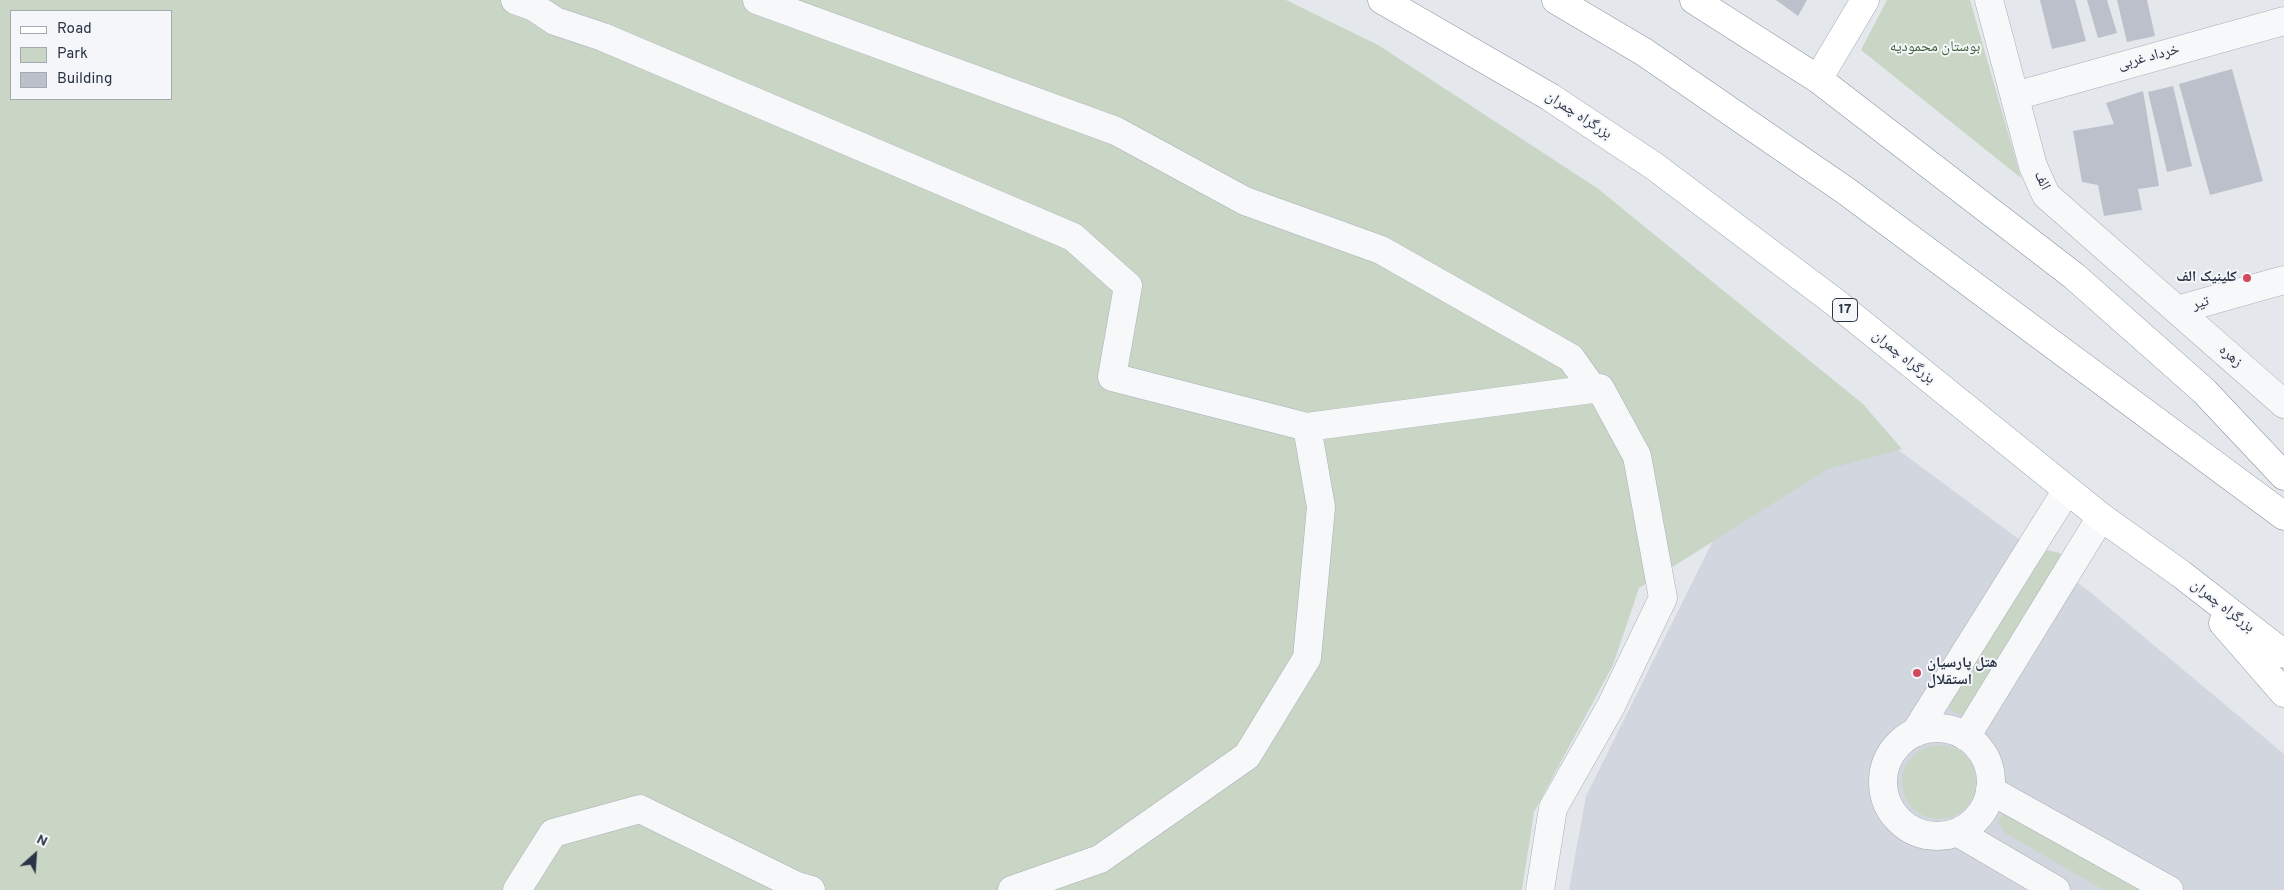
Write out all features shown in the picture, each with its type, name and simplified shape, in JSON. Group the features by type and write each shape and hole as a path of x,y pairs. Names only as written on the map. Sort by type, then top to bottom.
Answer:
{"main road":[{"name":"بزرگراه چمران","path":"1382,0 1550,97 1654,166 1836,303 2067,490 2181,574 2284,654"},
{"path":"1556,0 1644,52 1846,191 2284,516"},
{"path":"1694,0 1818,80 2074,276 2204,391 2284,476"},
{"path":"1818,80 1865,0"},
{"path":"2181,574 2284,692"}],"street":[{"path":"515,0 534,7 555,21 612,41 1073,237 1128,286 1112,377 1307,427 1600,388 1637,456 1663,598 1611,706 1553,808 1540,890"},
{"path":"757,0 1116,131 1245,201 1382,250 1571,358 1593,389"},
{"name":"الف","path":"1989,0 2033,166 2046,195 2177,310"},
{"name":"خرداد غربی","path":"2015,96 2284,21"},
{"name":"تیر","path":"2177,310 2284,280"},
{"name":"زهره","path":"2177,310 2284,404"},
{"path":"1012,890 1100,859 1247,756 1307,658 1321,508 1307,427"},
{"path":"1915,733 2067,490"},
{"path":"1966,737 2102,517"},
{"path":"1932,728 1950,730 1966,737 1978,747 1986,760 1990,775 1990,790 1984,808 1973,823 1957,832 1939,836 1921,834 1904,826 1891,812 1884,795 1883,776 1888,758 1899,743 1915,733 1932,728"},
{"path":"1990,790 2169,890"},
{"path":"516,890 553,833 640,809 797,886 811,890"},
{"path":"1957,832 2056,890"}],"shaded area":[{"name":"هتل پارسیان استقلال","path":"1796,374 2090,592 2284,754 2284,890 1569,890 1586,796"}],"green space":[{"path":"0,0 1286,0 1378,45 1597,188 1863,404 1902,449 1828,469 1639,588 1613,665 1534,812 1522,890 0,890"},
{"name":"بوستان محمودیه","path":"1887,0 1970,0 2021,178 1861,50"},
{"path":"2047,550 2060,553 2063,561 1966,716 1951,711 1948,703"},
{"path":"1932,745 1946,745 1960,751 1970,761 1976,775 1976,789 1970,803 1960,813 1946,819 1932,819 1918,813 1908,803 1902,789 1902,775 1908,761 1918,751"},
{"path":"2005,812 2144,890 2104,890 2005,833 1997,821"}],"building":[{"path":"1776,0 1807,0 1798,16"},
{"path":"2040,0 2075,0 2086,41 2052,49"},
{"path":"2087,0 2107,0 2117,33 2098,38"},
{"path":"2117,0 2147,0 2155,36 2127,42"},
{"path":"2232,69 2263,181 2210,195 2179,84"},
{"path":"2173,86 2192,166 2167,172 2148,92"},
{"path":"2143,91 2159,186 2138,189 2142,210 2104,216 2098,185 2082,182 2073,131 2114,124 2106,103"}],"place":[{"name":"کلینیک الف","path":"2247,278"},
{"name":"هتل پارسیان استقلال","path":"1917,673"}]}
